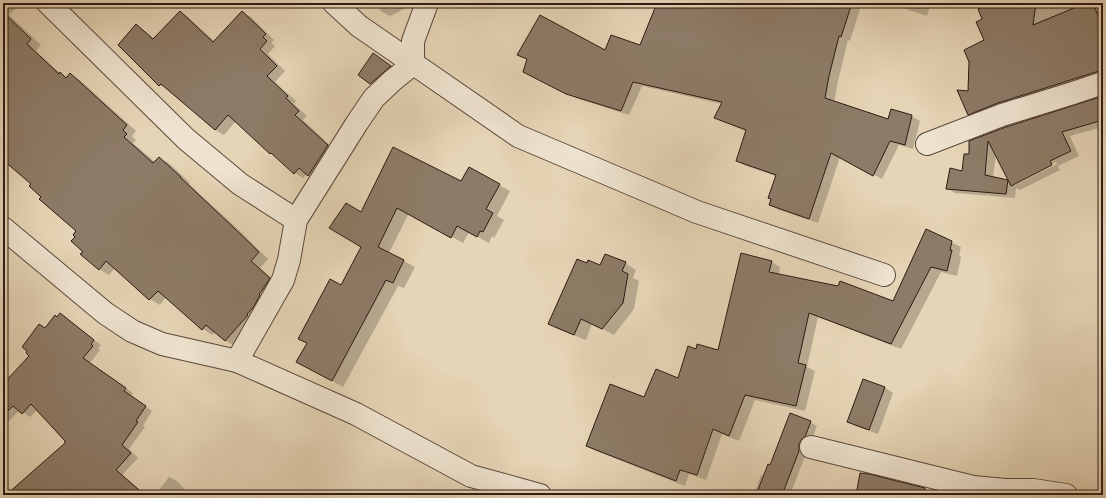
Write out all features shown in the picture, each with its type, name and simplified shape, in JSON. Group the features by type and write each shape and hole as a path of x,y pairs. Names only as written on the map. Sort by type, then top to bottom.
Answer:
{"street":[{"path":"48,3 186,139 240,184 296,220"},
{"path":"334,3 359,26 518,136 697,212 884,275"},
{"path":"413,64 413,41 428,3"},
{"path":"237,361 283,280 289,260 296,220 374,98 413,64"},
{"path":"927,144 1002,115 1103,82"},
{"path":"3,228 104,313 132,331 162,344 237,361 356,414 471,476 540,495"},
{"path":"812,447 973,487 1005,490 1033,490 1066,495"}],"building":[{"path":"657,3 755,3 771,6 772,3 852,3 841,37 839,36 825,98 888,119 891,109 912,115 905,145 890,141 873,176 831,153 809,219 769,205 771,199 768,198 776,175 736,161 746,130 714,118 722,102 633,82 621,111 566,94 523,72 527,59 517,55 540,15 605,50 611,35 640,45"},
{"path":"992,3 1036,3 1033,25 1086,3 1093,3 1103,28 1103,71 998,103 968,115 957,90 968,91 969,62 964,50 984,40 976,22 982,19 978,9"},
{"path":"180,11 213,42 242,11 266,34 263,37 267,41 260,49 277,66 267,76 288,96 286,98 299,111 295,115 328,145 308,176 299,168 294,174 228,115 215,130 161,84 159,86 118,45 136,24 153,39"},
{"path":"3,12 31,39 27,44 59,74 60,72 66,78 70,73 127,125 123,130 127,134 124,137 153,163 159,157 259,252 251,261 270,278 259,294 260,295 253,308 247,314 248,315 225,341 206,325 202,330 158,291 149,300 106,261 99,270 80,254 83,252 71,241 75,237 73,235 76,231 39,199 41,197 29,186 31,184 3,160"},
{"path":"373,53 391,66 370,84 358,75"},
{"path":"1103,96 1103,120 1062,132 1071,151 1050,161 1052,165 1011,186 1008,180 1006,194 946,189 950,168 962,171 964,154 969,154 969,141 1006,127","holes":["988,141 1008,180 985,175"]},
{"path":"393,147 461,181 469,167 500,184 486,209 493,213 483,232 480,231 477,237 457,226 451,238 397,208 378,247 404,260 393,283 386,280 332,381 296,362 307,343 298,339 330,279 341,285 361,247 329,228 346,203 361,212"},
{"path":"926,229 952,241 950,250 952,250 947,271 931,267 891,344 809,313 798,363 806,365 796,406 745,395 729,436 713,429 697,475 680,470 676,481 586,446 610,384 644,397 656,369 678,378 688,346 696,349 697,344 718,350 741,253 772,261 769,272 838,286 840,281 893,301"},
{"path":"605,254 626,262 622,271 628,274 623,303 602,329 581,319 574,335 548,324 577,259 587,263 588,260 600,265"},
{"path":"60,313 94,340 91,344 93,346 83,358 126,388 124,391 146,406 136,421 138,422 122,445 131,453 116,470 145,495 6,495 65,443 65,441 31,404 22,414 13,406 3,416 3,384 29,356 26,353 27,351 22,347 39,324 45,328 55,315 57,317"},
{"path":"863,379 885,387 869,430 847,422"},
{"path":"790,413 811,421 805,437 799,444 799,451 782,495 756,495 768,464 770,465"},
{"path":"860,473 925,488 925,495 856,495"}]}
